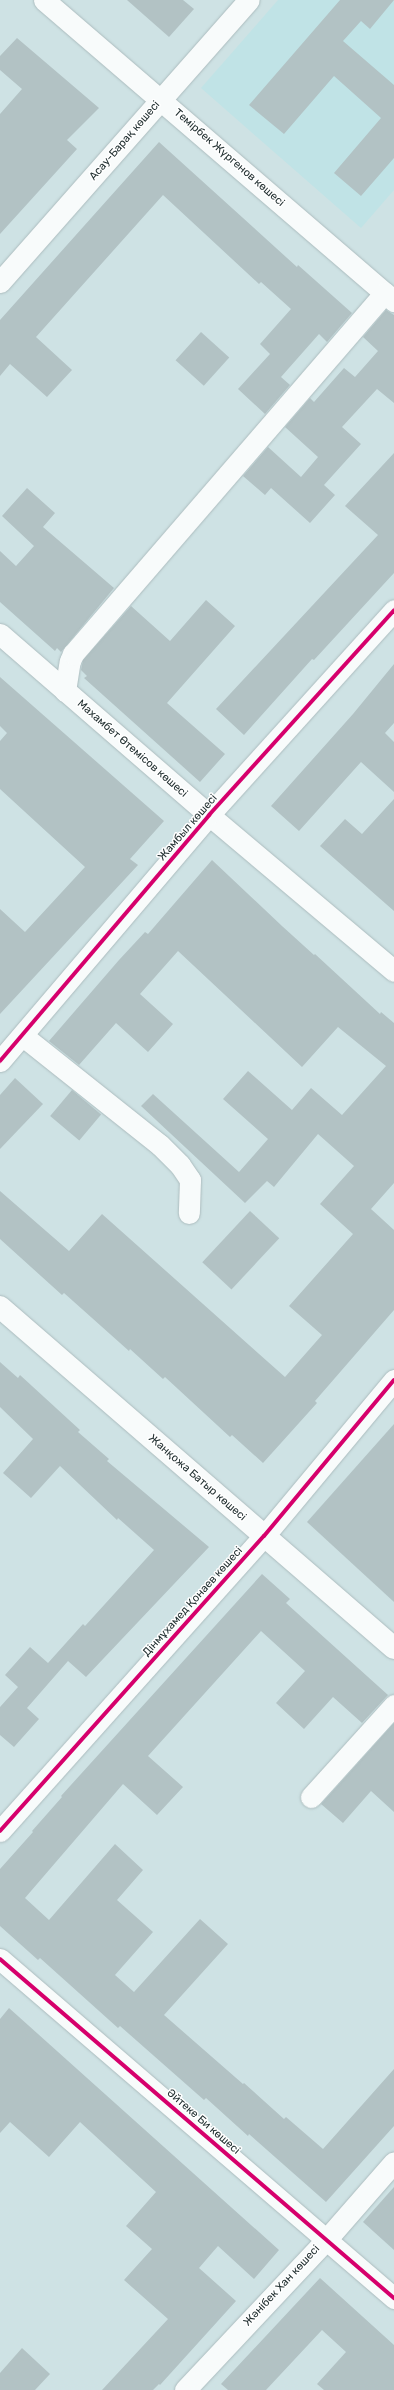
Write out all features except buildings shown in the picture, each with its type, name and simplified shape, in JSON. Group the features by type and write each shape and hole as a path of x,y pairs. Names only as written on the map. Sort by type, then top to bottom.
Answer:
{"main road":[{"name":"Жанқожа Батыр көшесі","path":"0,1307 394,1648"}],"street":[{"name":"Темірбек Жүргенов көшесі","path":"44,0 389,297"},
{"name":"Асау-Барақ көшесі","path":"0,282 249,0"},
{"path":"66,691 70,661 73,654 389,297"},
{"name":"Жамбыл көшесі","path":"0,1061 23,1036 210,815 394,610"},
{"name":"Махамбет Өтемісов көшесі","path":"0,634 394,971"},
{"path":"23,1036 160,1145 180,1165 190,1180 189,1213"},
{"name":"Дінмұхамед Қонаев көшесі","path":"0,1831 264,1536 394,1380"},
{"path":"311,1797 394,1705"},
{"name":"Әйтеке Би көшесі","path":"0,1959 394,2298"},
{"name":"Жәнібек Хан көшесі","path":"185,2390 326,2240 394,2162"}],"shaded area":[{"path":"278,0 394,0 394,190 361,228 201,88"}],"cycle path":[{"path":"0,1061 209,815 394,610"},
{"path":"0,1831 264,1536 394,1380"},
{"path":"0,1959 394,2298"}]}
